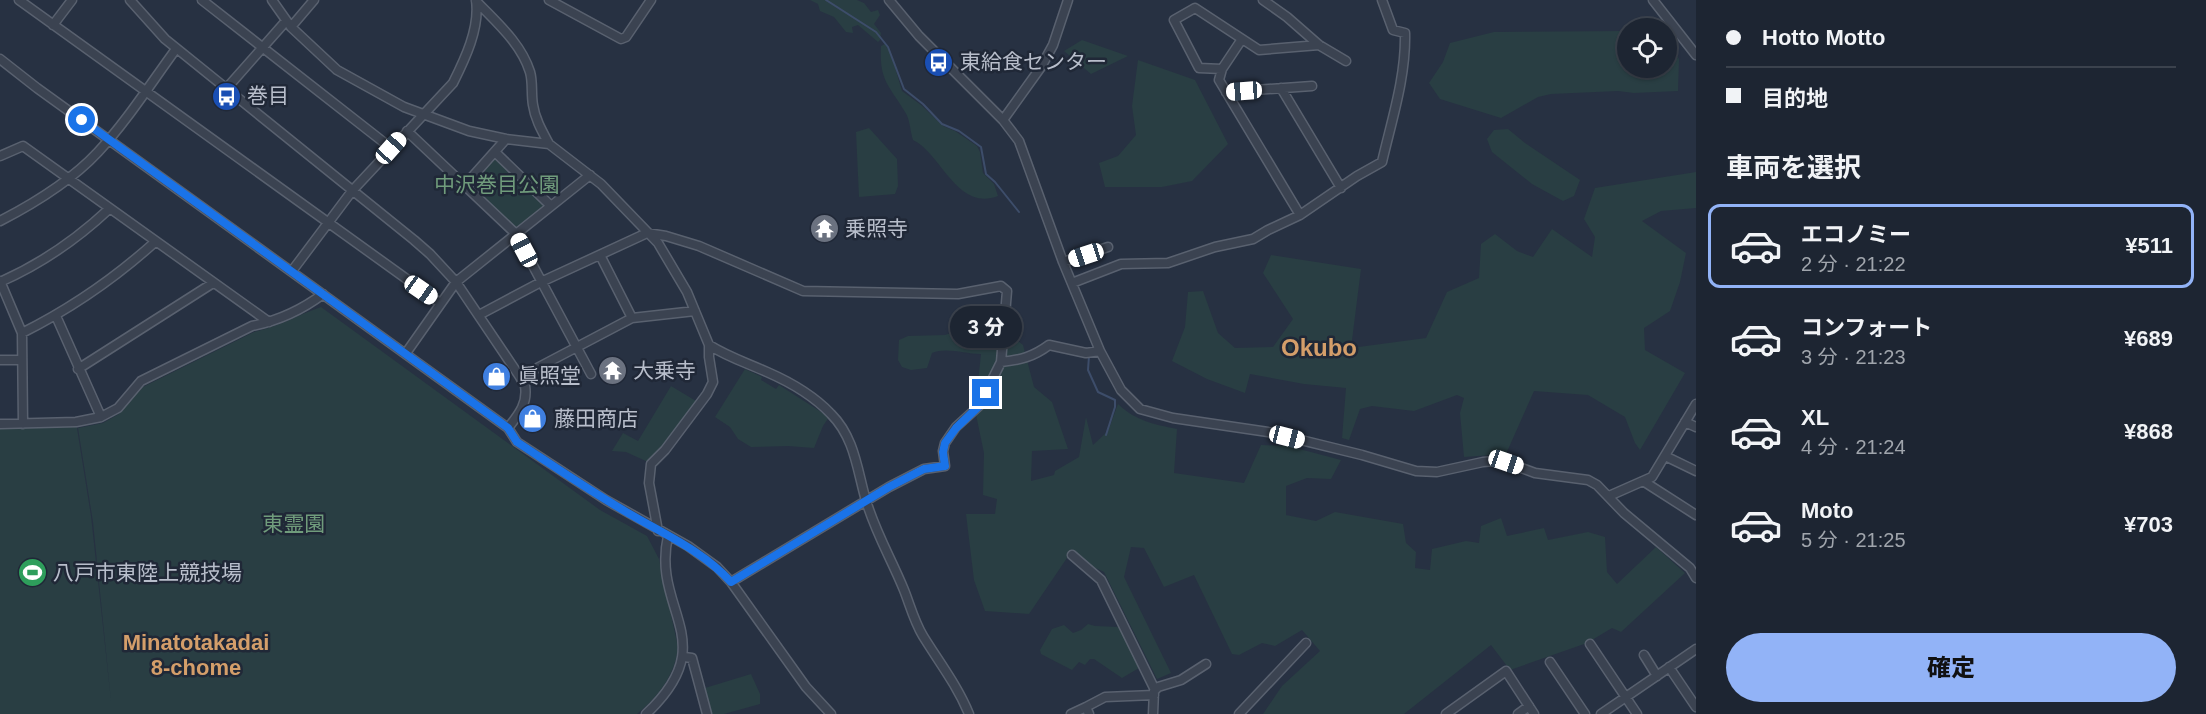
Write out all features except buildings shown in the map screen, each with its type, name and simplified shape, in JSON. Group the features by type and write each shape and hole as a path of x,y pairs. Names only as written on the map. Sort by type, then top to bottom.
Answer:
{"street":[{"path":"19,0 440,303"},
{"path":"54,25 72,0"},
{"path":"202,0 391,148"},
{"path":"272,0 289,24 337,70 404,107 469,131 506,139 549,144"},
{"path":"226,89 263,48 314,0"},
{"path":"292,272 352,191 453,83 461,67 475,25 476,0"},
{"path":"476,0 518,47 525,60 530,74 532,103 536,118 549,144 591,175 658,243 695,311 709,345 713,382 707,394 665,450 651,464 649,483 658,531"},
{"path":"549,0 621,39 627,37 648,1"},
{"path":"1003,120 1041,67 1053,45 1068,0"},
{"path":"1263,0 1319,45 1346,61"},
{"path":"1275,8 1283,0"},
{"path":"1072,283 1121,264 1168,263 1215,247 1253,239 1300,216 1357,176 1382,162 1400,90 1405,33 1393,30 1382,0"},
{"path":"1653,0 1696,56"},
{"path":"891,1 919,36 1003,120 1019,141 1100,351 1121,390 1140,409 1154,414 1268,432 1416,471 1437,472 1483,462 1506,462 1535,473 1588,480 1597,485 1624,513 1693,567 1696,578"},
{"path":"134,2 147,21 176,49 430,254 456,282 520,376 526,395 525,404 508,428"},
{"path":"1222,69 1199,68 1174,20 1195,8 1259,50 1319,45"},
{"path":"1242,39 1222,69 1219,80 1300,216"},
{"path":"0,221 23,209 67,179 96,154 110,140 176,49"},
{"path":"0,58 37,88 508,428 517,442 606,500 700,554 717,567 731,582 784,658 831,714"},
{"path":"1226,92 1312,86"},
{"path":"1281,88 1341,188"},
{"path":"407,131 516,234 591,374"},
{"path":"465,185 496,153 506,139"},
{"path":"0,156 23,146 154,242 269,322"},
{"path":"496,153 551,206"},
{"path":"406,353 456,282 591,175"},
{"path":"22,424 22,333 0,281 27,270 82,233 109,209"},
{"path":"479,315 541,282 647,233 699,246 803,291 958,294 1001,286 1007,291 1001,362 979,406 956,428 945,443 943,452 945,466 924,469 731,582"},
{"path":"22,333 56,316 97,288 154,242"},
{"path":"1064,262 1108,248"},
{"path":"600,255 632,318"},
{"path":"78,369 213,283"},
{"path":"0,424 76,422 101,417 118,408 141,381 252,326 269,322 300,308 323,294"},
{"path":"520,376 632,318 695,311"},
{"path":"56,316 101,417"},
{"path":"709,345 781,379 806,394 831,413 843,428 855,455 867,501 884,549 903,587 916,623 954,682 969,714"},
{"path":"1001,362 1024,359 1049,345 1086,353 1100,351"},
{"path":"0,360 22,360"},
{"path":"1609,496 1652,477 1696,404"},
{"path":"1685,422 1696,427"},
{"path":"1665,456 1696,471"},
{"path":"1643,481 1696,515"},
{"path":"646,714 671,686 684,657 681,630 666,568 668,536"},
{"path":"1072,555 1101,580 1155,693"},
{"path":"1239,714 1306,643"},
{"path":"1590,644 1637,714"},
{"path":"1601,714 1696,649"},
{"path":"1644,655 1657,676"},
{"path":"684,657 692,658 706,714"},
{"path":"1550,662 1585,714"},
{"path":"1153,714 1155,693 1158,687 1180,680 1206,664"},
{"path":"1669,667 1696,707"},
{"path":"1446,714 1506,671 1532,710 1518,714"},
{"path":"1071,714 1088,710 1105,697 1155,693"}],"green space":[{"path":"810,0 857,0 864,3 871,12 878,10 880,15 874,24 881,33 880,40 878,42 858,25 852,27 853,33 846,32 834,17 820,11 818,4"},
{"path":"1617,31 1617,78 1677,78 1677,56 1679,59 1678,91 1551,94 1538,97 1501,118 1440,99 1429,83 1443,62 1450,43 1494,32"},
{"path":"1082,40 1128,56 1091,74 1064,51"},
{"path":"885,44 891,54 902,91 943,126 977,146 983,173 994,184 998,196 984,199 971,196 960,189 932,156 913,140 907,115 883,75 881,46"},
{"path":"1138,60 1195,80 1228,144 1192,181 1162,187 1105,187 1099,163 1118,156 1136,135 1132,106"},
{"path":"869,128 897,159 898,186 895,194 859,197 856,132"},
{"path":"1508,129 1580,180 1574,196 1563,201 1532,184 1492,152 1487,139 1494,130"},
{"name":"中沢巻目公園","path":"496,153 551,206 516,234 465,185"},
{"path":"1696,172 1696,208 1661,211 1642,221 1686,253 1680,282 1670,311 1644,328 1645,350 1685,373 1640,450 1625,417 1588,395 1534,391 1506,454 1464,457 1460,413 1464,398 1457,395 1414,411 1372,406 1360,409 1349,440 1342,438 1346,388 1304,384 1250,374 1245,393 1207,379 1172,361 1185,327 1188,292 1203,291 1218,333 1235,348 1273,347 1293,319 1263,273 1271,255 1361,269 1351,348 1426,338 1447,292 1479,278 1481,244 1495,234 1517,251 1533,257 1552,229 1592,257 1595,237 1584,219 1595,188"},
{"name":"東霊園","path":"321,307 600,510 647,536 659,559 678,647 670,676 659,692 637,714 0,714 0,424 76,422 91,516 111,701 93,522 78,428 103,423 119,414 143,387 254,332"},
{"path":"951,333 1010,335 1023,345 1034,387 1052,402 1068,449 1032,451 1031,481 1054,475 1055,471 1079,457 1086,417 1093,445 1108,431 1118,404 1138,418 1177,429 1174,473 1244,483 1261,445 1288,446 1341,460 1331,479 1307,478 1286,486 1286,515 1316,521 1335,512 1403,524 1406,543 1416,552 1415,568 1430,570 1432,549 1466,541 1479,543 1481,526 1501,518 1507,536 1544,528 1548,540 1588,532 1605,537 1607,572 1617,584 1656,547 1685,573 1621,632 1612,628 1587,643 1510,670 1491,645 1404,714 1263,714 1282,686 1320,651 1302,630 1275,646 1262,643 1239,655 1232,654 1194,575 1164,587 1144,548 1131,547 1124,577 1171,673 1157,679 1104,572 1069,555 1029,614 985,611 974,580 966,514 995,514 997,499 983,495 984,453 975,410 981,354 938,351 932,353 927,368 911,370 902,367 898,360 899,340 908,336"},
{"path":"745,369 762,377 761,380 776,389 779,385 829,417 814,448 751,447 738,439 730,427 715,417"},
{"path":"671,386 696,401 662,447 648,462 626,452 612,451 623,433 638,441"},
{"path":"1088,624 1119,627 1139,668 1122,678 1094,659 1090,659 1085,665 1079,662 1072,670 1041,654 1040,650 1052,629 1064,625 1073,633"},
{"path":"751,674 760,694 760,704 724,714 711,714 705,688"}],"waterway":[{"path":"826,0 876,32 888,47 904,89 923,104 942,124 959,131 981,147 986,174 1019,212"},
{"path":"1089,356 1088,370 1098,392 1115,400 1106,435"}],"place":[{"name":"東給食センター","path":"939,62"},
{"name":"巻目","path":"226,96"},
{"name":"乗照寺","path":"824,229"},
{"name":"大乗寺","path":"612,371"},
{"name":"眞照堂","path":"497,376"},
{"name":"藤田商店","path":"533,419"},
{"name":"八戸市東陸上競技場","path":"32,573"}],"district":[{"name":"Okubo","path":"1319,348"},
{"name":"Minatotakadai 8-chome","path":"196,654"}],"route":[{"path":"82,120 508,428 517,442 642,522 688,546 717,567 731,582 889,487 924,469 945,466 943,452 945,443 956,428 979,406 986,393"}]}
